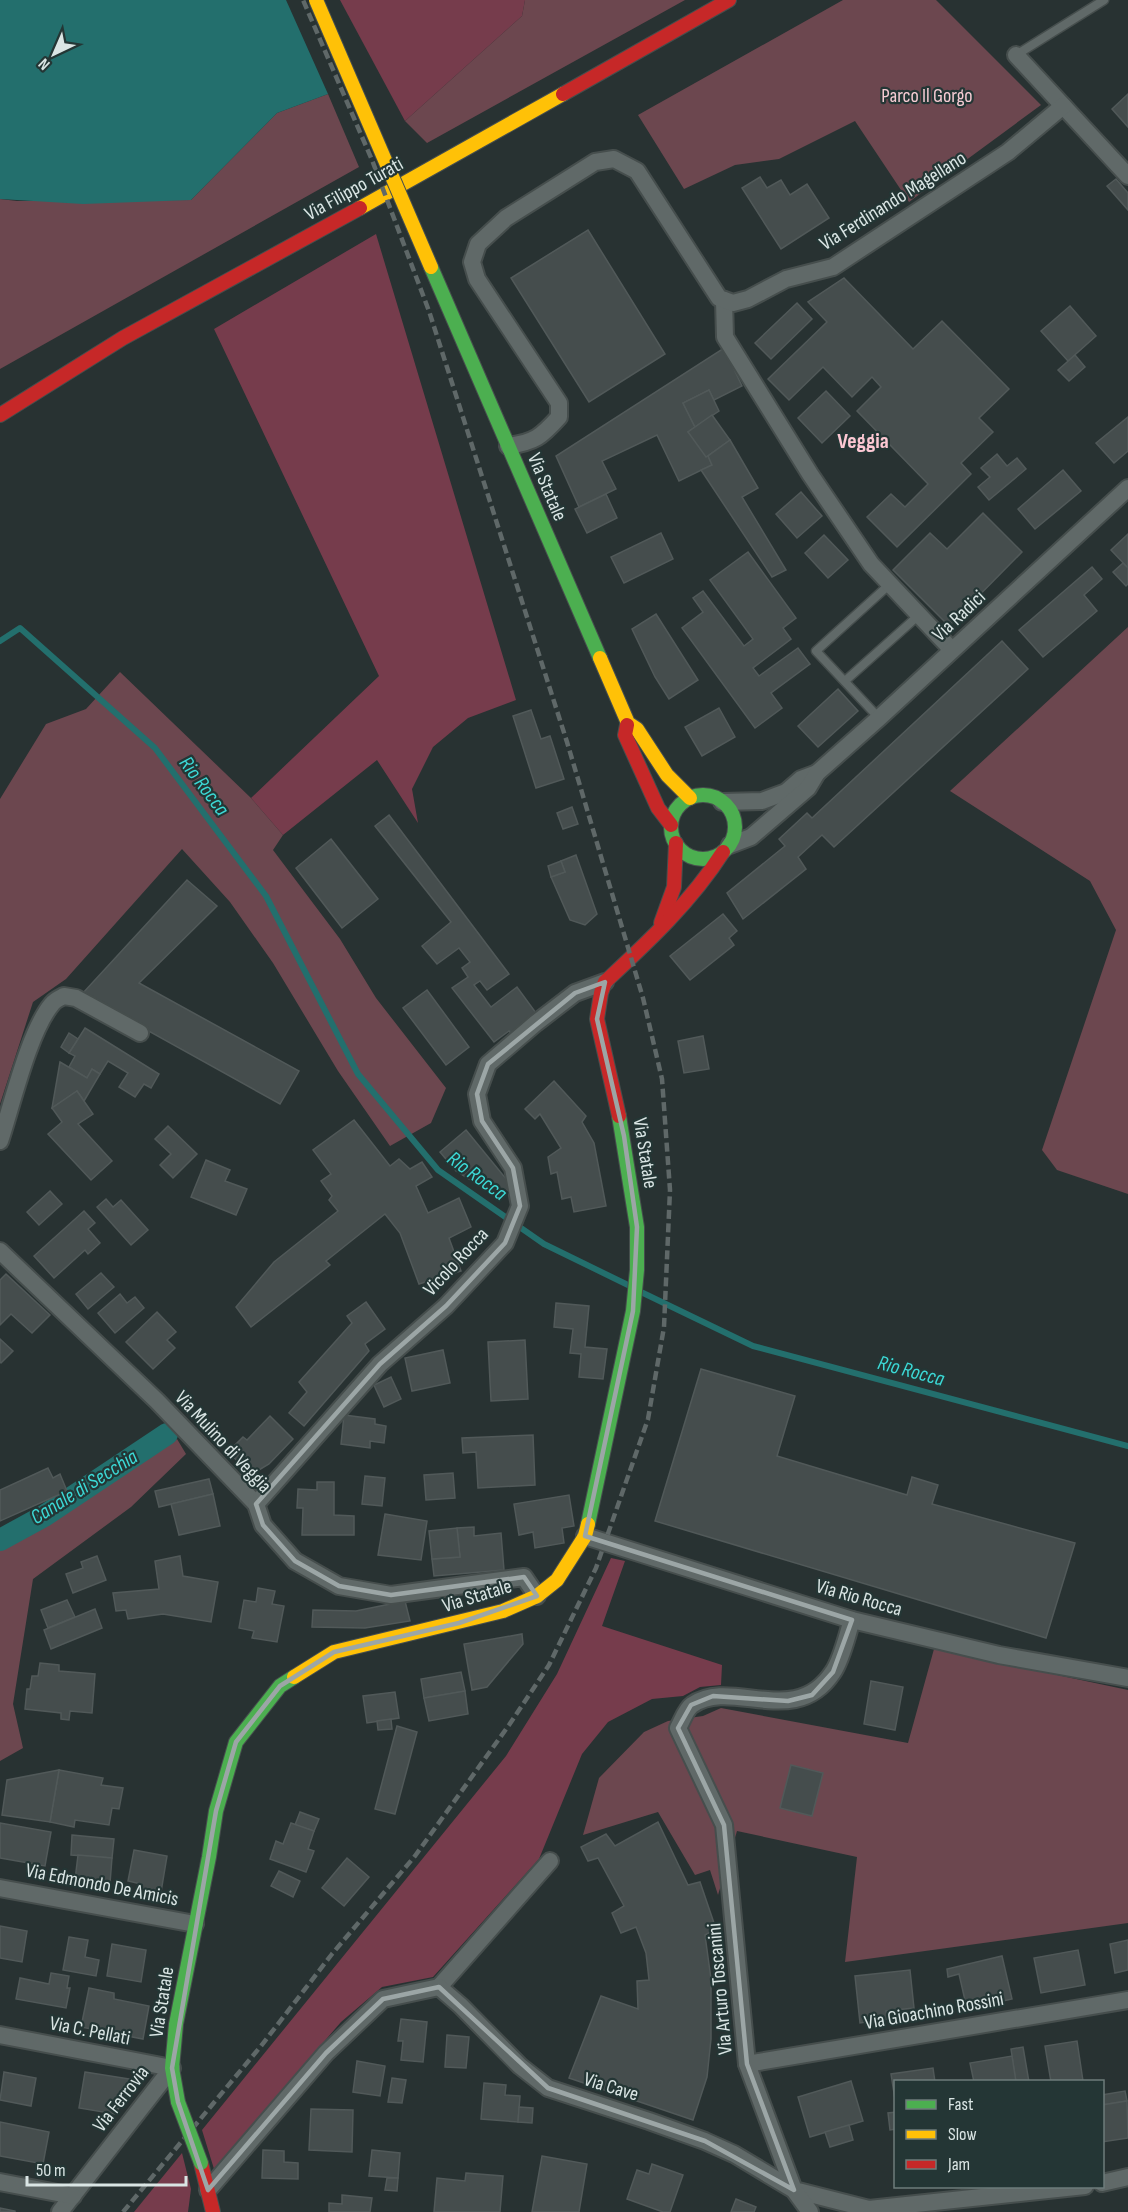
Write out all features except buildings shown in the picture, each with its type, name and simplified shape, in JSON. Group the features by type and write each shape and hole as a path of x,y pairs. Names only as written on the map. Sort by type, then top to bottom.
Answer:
{"street":[{"name":"Via Statale","path":"316,0 628,723 637,729 667,775 690,798"},
{"name":"Via Filippo Turati","path":"0,415 123,338 359,209 729,0"},
{"path":"1016,55 1128,176"},
{"name":"Via Ferdinando Magellano","path":"724,300 733,303 748,299 786,279 833,267 1008,152 1063,106"},
{"path":"508,446 527,443 541,437 559,417 559,403 477,279 472,262 478,244 506,218 595,162 614,159 637,171 719,298 724,300 725,337 810,474 871,564 952,650"},
{"name":"Via Radici","path":"817,773 1128,488"},
{"name":"Via Statale","path":"628,723 625,735 658,808 672,825 676,843 674,887 657,933"},
{"path":"672,825 677,809 690,798 707,795 722,802 762,801 786,792 801,779 817,773"},
{"path":"676,843 683,852 692,857 703,859 714,857 752,837 808,788 817,773"},
{"name":"Via Statale","path":"213,2212 201,2163 178,2102 172,2068 176,2024 216,1811 236,1742 280,1686 334,1652 459,1623 502,1611 537,1596 557,1580 585,1536 633,1311 637,1270 637,1227 624,1136 597,1019 601,993 606,982 657,933 705,880 726,849 734,836 734,817 722,802"},
{"name":"Vicolo Rocca","path":"256,1504 380,1364 446,1306 505,1242 520,1206 513,1168 482,1121 477,1094 488,1064 575,993 606,982"},
{"path":"0,1141 28,1054 41,1021 53,1003 64,996 76,998 140,1033"},
{"name":"Via Mulino di Veggia","path":"0,1251 157,1401 256,1504 263,1525 295,1561 339,1586 390,1595 524,1576 537,1596"},
{"name":"Via Rio Rocca","path":"585,1536 852,1620 999,1655 1128,1678"},
{"name":"Via Arturo Toscanini","path":"794,2190 747,2064 724,1825 678,1728 691,1705 713,1696 788,1701 812,1695 833,1672 852,1620"},
{"path":"208,2190 326,2053 383,1999 439,1987 549,1861"},
{"name":"Via Edmondo De Amicis","path":"0,1888 195,1924"},
{"name":"Via Cave","path":"439,1987 520,2066 549,2088 705,2141 734,2154 794,2190"},
{"name":"Via Gioachino Rossini","path":"747,2064 1128,2000"},
{"name":"Via C. Pellati","path":"0,2035 172,2068"},
{"name":"Via Ferrovia","path":"60,2212 172,2068"},
{"path":"1104,2182 1128,2177"},
{"path":"0,2182 72,2196"},
{"path":"794,2190 869,2209 1075,2188"},
{"path":"794,2190 810,2212"}],"lane":[{"path":"1016,55 1104,0"},
{"path":"879,718 816,651 890,584"},
{"path":"845,681 919,615"}],"highlighted area":[{"path":"605,982 597,1019 624,1136 637,1227 633,1311 585,1536 852,1620 833,1672 812,1695 788,1701 713,1696 691,1705 678,1728 724,1825 747,2064 794,2190 705,2141 548,2088 439,1987 383,1999 326,2053 208,2190 178,2102 172,2068 216,1811 236,1742 280,1686 334,1652 459,1623 537,1596 524,1577 391,1595 339,1586 295,1561 263,1525 256,1504 380,1364 446,1306 505,1243 520,1206 513,1168 482,1121 477,1094 488,1064 575,993"}],"green space":[{"path":"525,0 685,0 427,143 405,121 522,16"},
{"name":"Parco Il Gorgo","path":"843,0 936,0 1041,105 909,202 855,121 779,159 735,165 684,189 638,115"},
{"path":"328,94 359,167 0,369 0,199 17,201 191,200 277,113"},
{"path":"1128,627 1128,1194 1057,1170 1042,1150 1116,930 1090,881 950,791"},
{"path":"120,672 251,798 283,835 273,850 340,939 376,998 446,1088 431,1123 390,1146 338,1071 273,963 230,902 182,849 66,979 33,1002 0,1104 0,799 46,724 86,709"},
{"path":"177,1439 186,1454 131,1507 33,1579 13,1704 23,1748 0,1761 0,1546"},
{"path":"934,1649 1128,1690 1128,1923 845,1962 857,1857 737,1831 718,1895 710,1870 695,1875 658,1812 583,1835 599,1778 644,1732 668,1721 703,1716 721,1708 908,1743"}],"shaded area":[{"path":"340,0 525,0 522,16 405,121"},
{"path":"376,234 516,700 468,718 433,747 412,789 418,823 377,760 283,835 251,798 379,676 214,329"},
{"path":"611,1558 625,1561 602,1626 722,1665 721,1685 700,1687 683,1696 652,1699 608,1722 582,1754 539,1859 433,1977 382,1987 341,2022 214,2169 202,2130 506,1756 557,1674"},
{"path":"182,2153 191,2189 188,2212 134,2212"}],"water":[{"path":"0,0 286,0 328,94 277,113 191,200 83,204 0,199"}],"waterway":[{"name":"Rio Rocca","path":"0,641 20,628 155,748 266,896 358,1074 438,1170 544,1244 630,1286"},
{"name":"Rio Rocca","path":"641,1292 753,1346 1128,1446"},
{"name":"Canale di Secchia","path":"0,1540 44,1516 167,1434"}],"railway":[{"path":"123,2212 261,2046 332,1954 415,1856 549,1665 596,1568 648,1419 664,1327 670,1190 662,1079 643,998 567,742 429,311 372,160 303,0"}],"traffic: fast":[{"path":"431,267 600,658"},
{"path":"703,795 721,801 729,809 735,827 729,845 721,853 703,859 685,853 677,845 671,827 677,809 685,801 703,795"},
{"path":"588,1524 633,1311 637,1270 637,1227 619,1116"},
{"path":"178,2102 172,2068 176,2024 216,1811 236,1742 280,1686 294,1677"},
{"path":"178,2102 201,2163"}],"traffic: slow":[{"path":"316,0 431,267"},
{"path":"360,208 563,94"},
{"path":"600,658 628,723 637,729 667,775 690,798"},
{"path":"294,1677 334,1652 503,1611 537,1596 557,1580 585,1536 588,1524"}],"traffic: jam":[{"path":"563,94 729,0"},
{"path":"0,415 123,338 360,208"},
{"path":"627,725 625,735 658,808 671,825"},
{"path":"661,923 674,887 676,843"},
{"path":"619,1116 597,1019 605,982 683,905 723,852"},
{"path":"201,2163 213,2212"}],"district":[{"name":"Veggia","path":"863,441"}]}
